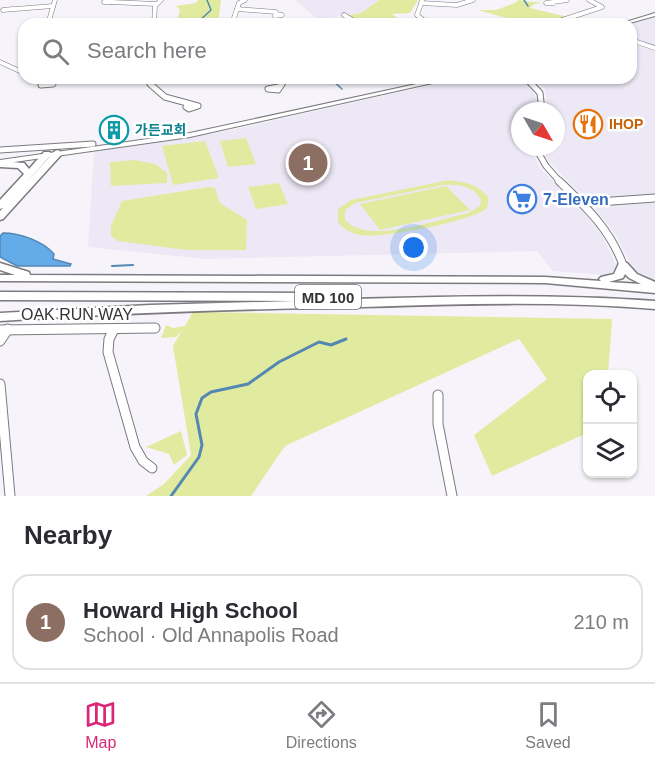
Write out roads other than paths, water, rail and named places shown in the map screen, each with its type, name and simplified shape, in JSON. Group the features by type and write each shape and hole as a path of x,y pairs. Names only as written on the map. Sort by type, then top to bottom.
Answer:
{"highway":[{"path":"0,217 58,153"},
{"path":"0,206 47,154"},
{"path":"0,163 21,165 28,174"},
{"path":"575,280 619,276 623,265 633,276 655,287"},
{"path":"0,266 26,274 98,278"},
{"name":"MD 100","path":"0,278 575,280 655,287"},
{"name":"MD 100","path":"0,296 552,297 655,305"},
{"path":"0,317 111,309 258,305 579,300 655,305"}],"main road":[{"path":"637,19 655,14"},
{"path":"0,163 47,154 190,135 424,84"}],"street":[{"path":"50,18 55,0"},
{"path":"110,3 156,4 161,0"},
{"path":"235,18 240,2 245,0"},
{"path":"421,18 417,15 422,2 457,5 473,0"},
{"path":"554,3 567,0"},
{"path":"570,18 602,8 589,0"},
{"path":"155,18 156,4"},
{"path":"13,9 53,6"},
{"path":"237,9 264,9 277,14"},
{"path":"344,15 349,18"},
{"path":"637,42 655,48"},
{"path":"0,62 18,70"},
{"path":"150,84 151,88 188,105"},
{"path":"278,87 281,84"},
{"path":"532,84 540,93 541,102"},
{"path":"0,150 93,144"},
{"path":"540,156 549,170 584,203 614,240 623,265"},
{"path":"584,203 655,198"},
{"name":"OAK RUN WAY","path":"4,329 155,328"},
{"path":"0,341 4,329"},
{"path":"114,329 109,339 108,352 138,455 152,468"},
{"path":"0,384 10,496"},
{"path":"438,395 438,424 452,496"}],"water":[{"path":"3,233 24,236 38,242 54,254 53,259 71,264 70,266 17,266 0,257 0,236"}],"waterway":[{"path":"202,18 211,10 207,0"},
{"path":"524,0 528,6"},
{"path":"337,84 342,89"},
{"path":"112,266 133,265"},
{"path":"171,496 199,457 202,445 196,414 202,398 211,392 248,384 279,362 319,342 331,345 346,339"}],"place":[{"name":"IHOP","path":"588,124"},
{"name":"가든교회","path":"114,130"},
{"name":"Howard High School","path":"308,163"},
{"name":"7-Eleven","path":"522,199"}]}
